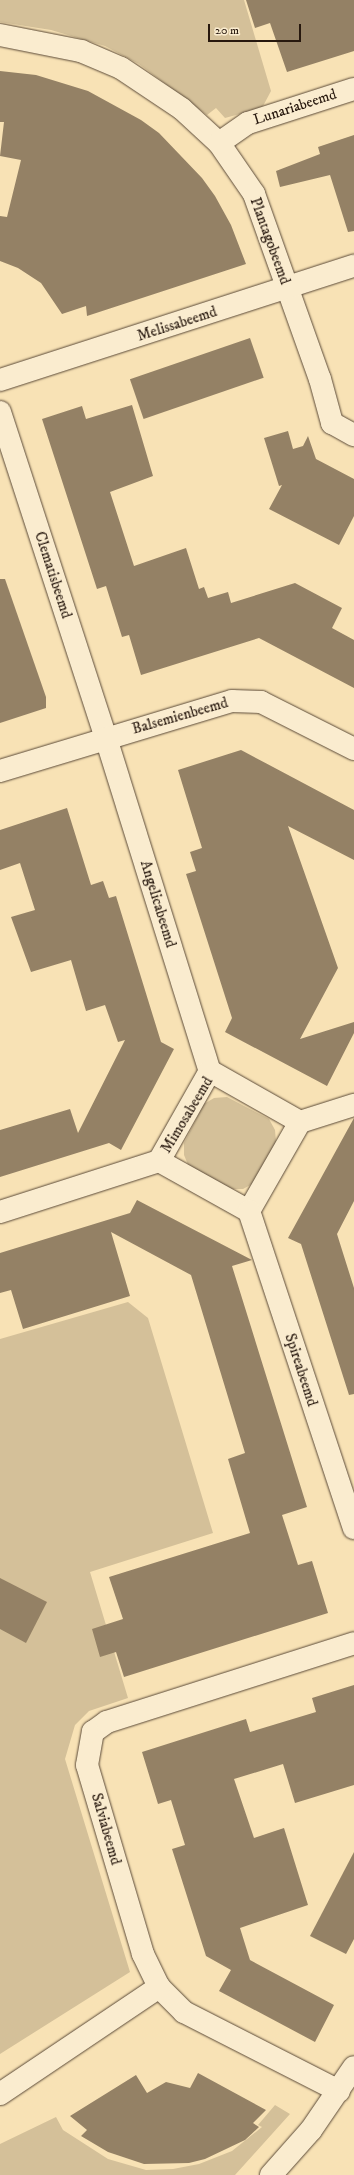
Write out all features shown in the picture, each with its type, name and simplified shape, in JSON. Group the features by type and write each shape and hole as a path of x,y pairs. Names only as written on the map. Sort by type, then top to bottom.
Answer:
{"street":[{"name":"Plantagobeemd","path":"0,35 81,51 121,68 182,109 219,143 254,194 320,379 332,423 354,435"},
{"name":"Lunariabeemd","path":"219,143 248,123 354,89"},
{"name":"Melissabeemd","path":"0,380 354,266"},
{"name":"Clematisbeemd","path":"0,412 106,738"},
{"name":"Balsemienbeemd","path":"0,771 232,701 247,700 261,702 290,715 354,749"},
{"name":"Angelicabeemd","path":"106,738 210,1071"},
{"name":"Mimosabeemd","path":"0,1212 159,1161 210,1071 300,1122"},
{"path":"249,1211 300,1122 354,1104"},
{"name":"Mimosabeemd","path":"159,1161 249,1211"},
{"name":"Spireabeemd","path":"249,1211 354,1528"},
{"name":"Salviabeemd","path":"339,2091 184,2012 159,1987 143,1954 87,1765 93,1732 107,1722 354,1643"},
{"path":"0,2094 159,1987"},
{"path":"271,2175 339,2091 354,2067"}],"shaded area":[{"path":"0,0 244,0 271,91 262,108 225,118 216,108 207,115 139,64 105,46 51,30 0,22"},
{"path":"227,1097 269,1119 275,1130 276,1142 254,1183 243,1189 230,1189 189,1167 184,1155 184,1143 204,1104 214,1098"},
{"path":"128,1302 148,1318 213,1533 90,1572 128,1698 89,1711 75,1725 65,1759 130,1972 0,2054 0,1339"},
{"path":"275,2105 290,2114 235,2175 0,2175 0,2144 56,2117 63,2130 108,2159 146,2170 173,2169 199,2164 232,2151 262,2127 258,2125"}],"building":[{"path":"246,0 354,0 354,51 287,72 270,23 255,28"},
{"path":"0,71 36,75 88,91 141,120 159,133 202,178 215,196 231,225 246,264 87,316 86,306 62,314 41,283 18,268 0,261 0,216 7,217 21,160 0,156 4,122 0,122"},
{"path":"354,135 354,231 348,232 330,175 280,187 276,171 320,154 318,147"},
{"path":"250,338 264,378 144,419 130,379"},
{"path":"132,405 153,476 110,492 134,566 186,548 199,589 204,587 208,598 228,592 231,603 295,583 342,608 332,628 354,640 354,688 259,638 141,675 129,635 122,637 106,586 97,589 42,419 82,406 86,419"},
{"path":"288,431 293,449 303,446 308,436 316,459 354,479 354,516 339,545 269,509 282,485 279,486 264,438"},
{"path":"0,579 5,579 46,697 46,708 0,723"},
{"path":"241,750 354,810 354,860 288,826 338,968 300,1039 354,1022 354,1033 327,1086 225,1032 232,1018 186,874 196,871 190,852 202,848 178,770"},
{"path":"67,808 91,885 103,881 109,898 116,896 161,1042 174,1049 121,1150 109,1143 0,1177 0,1130 70,1109 78,1133 125,1040 118,1042 105,1005 86,1011 71,960 31,972 11,917 35,910 20,863 0,870 0,830"},
{"path":"354,1118 354,1201 337,1234 354,1288 354,1394 349,1395 301,1244 288,1238"},
{"path":"137,1200 252,1260 232,1266 307,1507 282,1515 298,1565 312,1561 328,1613 124,1677 116,1652 100,1657 92,1629 123,1619 109,1577 250,1533 228,1459 245,1453 191,1275 111,1232 130,1296 23,1329 11,1290 0,1293 0,1253 130,1213"},
{"path":"0,1578 47,1602 26,1643 0,1629"},
{"path":"354,1685 354,1785 295,1803 283,1764 234,1779 254,1838 284,1828 308,1905 240,1928 250,1960 334,2005 315,2042 219,1991 231,1970 206,1956 172,1849 185,1845 171,1800 158,1804 142,1752 246,1719 250,1732 316,1712 312,1698"},
{"path":"354,1852 354,1939 346,1954 310,1936"},
{"path":"198,2073 266,2110 253,2123 259,2127 245,2140 205,2159 189,2163 144,2164 108,2152 81,2136 87,2130 70,2116 136,2075 147,2093 166,2082 190,2088"}]}
